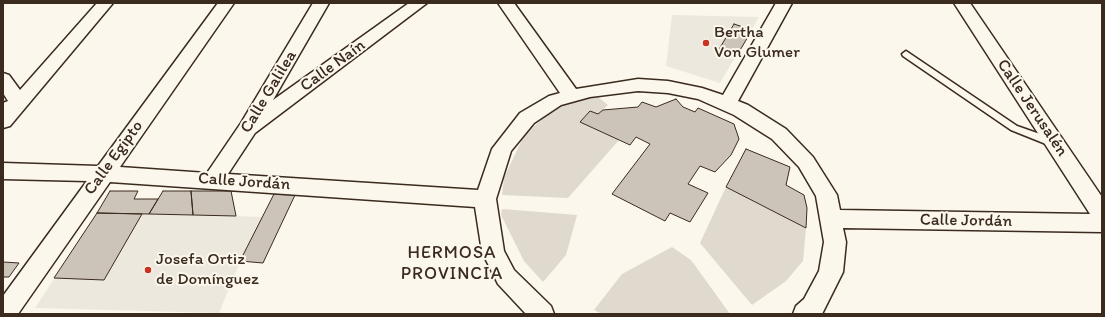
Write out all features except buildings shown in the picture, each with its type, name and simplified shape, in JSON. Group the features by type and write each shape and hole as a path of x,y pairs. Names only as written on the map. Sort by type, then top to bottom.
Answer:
{"street":[{"path":"3,121 11,106 106,3"},
{"name":"Calle Egipto","path":"4,314 226,3"},
{"name":"Calle Galilea","path":"213,180 248,128 321,3"},
{"name":"Calle Naín","path":"248,128 419,3"},
{"path":"506,3 571,94"},
{"path":"727,104 784,3"},
{"name":"Calle Jerusalén","path":"962,3 1102,214"},
{"path":"3,79 11,106"},
{"path":"542,314 506,277 493,252 485,199 502,149 527,118 555,100 571,94 638,85 668,87 702,94 741,110 779,134 806,162 826,195 835,242 831,272 813,306 805,314"},
{"name":"Calle Jordán","path":"3,172 103,174 213,180 485,199"},
{"name":"Calle Jordán","path":"831,219 1102,223"}],"lane":[{"path":"906,54 1014,128 1056,144"}],"shaded area":[{"name":"Bertha Von Glumer","path":"672,15 759,17 720,83 666,66"},
{"path":"597,96 608,105 598,114 590,111 580,122 619,140 568,198 502,195 504,178 524,135 553,110 571,101"},
{"path":"726,187 806,228 803,261 786,281 752,305 700,243"},
{"path":"502,209 577,215 566,255 543,282 524,261 501,215"},
{"name":"Josefa Ortiz de Domínguez","path":"97,213 262,217 240,262 219,313 35,308"},
{"path":"672,247 691,260 730,314 602,314 594,310 622,274"}],"place":[{"name":"Bertha Von Glumer","path":"706,43"},
{"name":"Josefa Ortiz de Domínguez","path":"148,270"}],"district":[{"name":"HERMOSA PROVINCIA","path":"452,263"}]}
